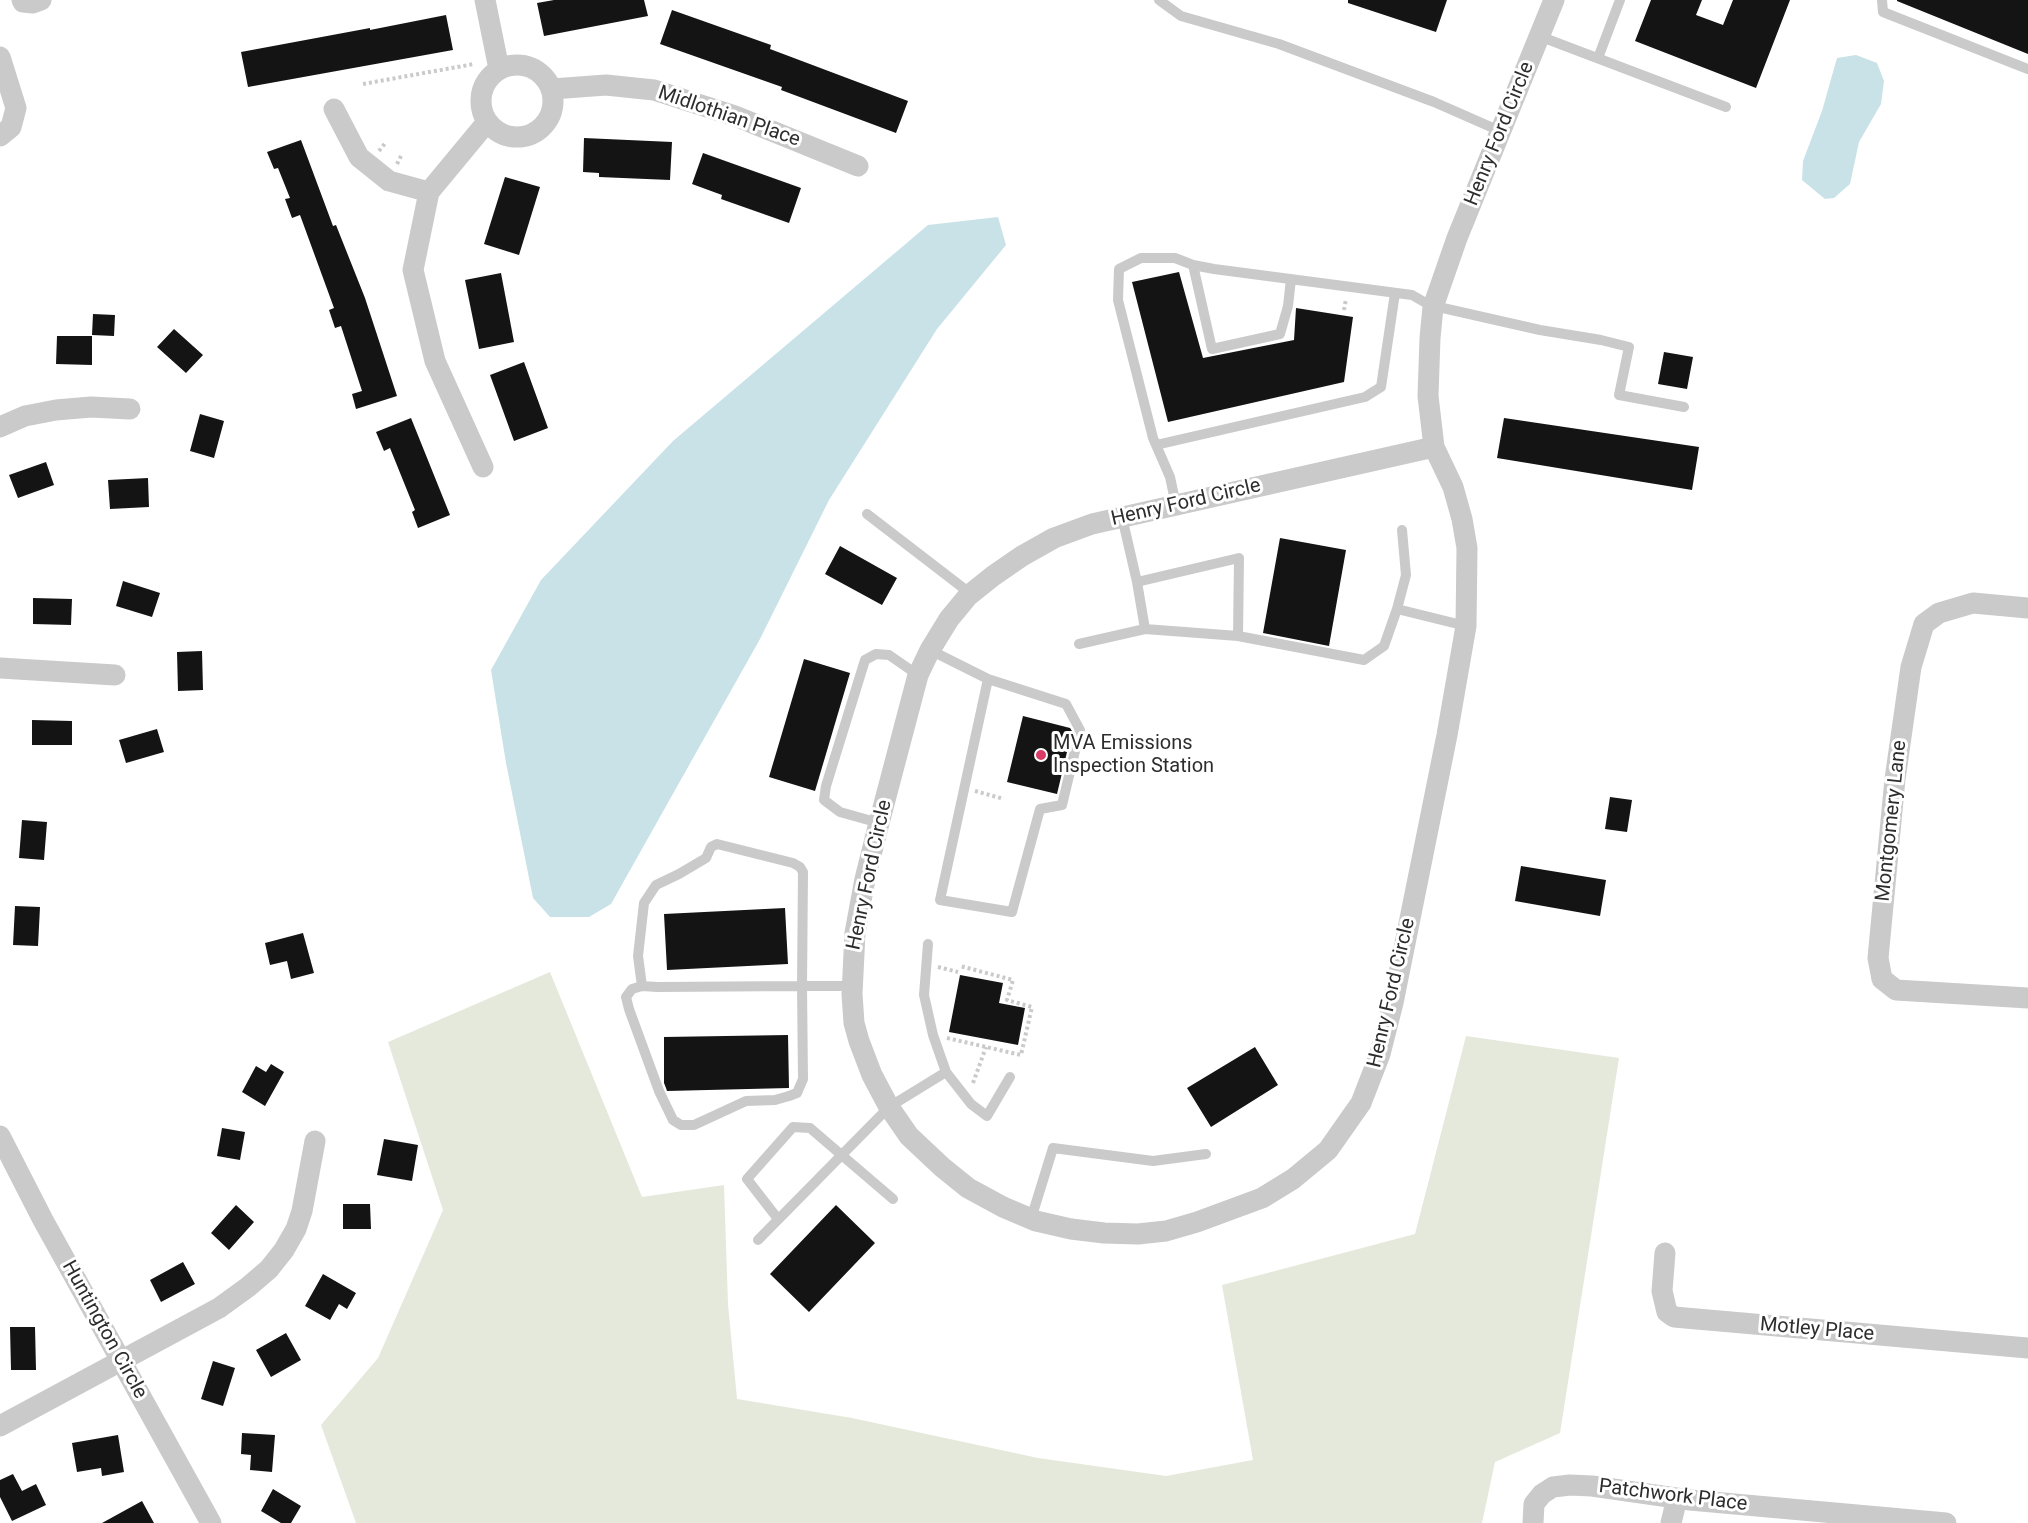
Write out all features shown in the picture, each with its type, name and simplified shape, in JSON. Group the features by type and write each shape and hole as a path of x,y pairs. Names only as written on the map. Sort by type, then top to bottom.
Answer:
{"street":[{"path":"22,0 33,3 41,0"},
{"path":"485,0 499,69"},
{"name":"Henry Ford Circle","path":"1434,447 1092,524 1054,538 1012,563 971,594 949,619 918,675 865,879 855,933 852,986 854,1023 858,1041 889,1107 909,1136 968,1188 1031,1219 1071,1229 1138,1234 1166,1231 1262,1198 1293,1179 1328,1150 1361,1103 1380,1054 1393,1003 1466,626 1467,548 1453,487 1434,447 1428,396 1433,307 1457,238 1554,0"},
{"path":"0,57 16,108 11,127 0,136"},
{"path":"520,64 532,68 547,80 552,89 553,99 549,118 538,131 528,135 513,137 497,132 487,122 482,111 481,95 486,81 499,69 510,65 520,64"},
{"name":"Midlothian Place","path":"552,89 606,85 654,90 735,116 858,166"},
{"path":"334,109 359,157 389,181 429,192"},
{"path":"483,467 435,361 412,270 429,192 487,122"},
{"path":"0,427 25,416 56,410 91,407 130,409"},
{"name":"Montgomery Lane","path":"2028,608 1973,603 1939,614 1924,624 1911,667 1895,779 1878,958 1882,979 1896,990 2028,998"},
{"path":"0,668 115,675"},
{"name":"Huntington Circle","path":"0,1136 43,1220 211,1523"},
{"path":"0,1426 219,1308 269,1269 284,1250 299,1220 315,1141"},
{"name":"Motley Place","path":"1665,1253 1662,1291 1666,1312 1674,1317 2028,1348"},
{"name":"Patchwork Place","path":"1533,1523 1534,1504 1542,1494 1553,1487 1570,1485 1677,1498 1736,1514 1946,1523"},
{"path":"1671,1523 1677,1498"}],"lane":[{"path":"1159,0 1181,16 1279,44 1434,102 1500,131"},
{"path":"1598,58 1620,0"},
{"path":"1882,0 1883,12 2028,69"},
{"path":"1539,36 1726,107"},
{"path":"1176,505 1170,477 1156,446 1118,300 1119,269 1141,258 1175,258 1193,265 1412,295 1433,307 1629,347 1619,395 1684,407"},
{"path":"1193,265 1212,349 1280,334 1288,306 1291,279"},
{"path":"1156,446 1365,397 1381,387 1395,293"},
{"path":"867,514 971,594"},
{"path":"1122,517 1145,628"},
{"path":"1079,644 1145,628 1238,636 1364,660 1384,646 1397,609 1406,575 1402,530"},
{"path":"1137,582 1239,558 1238,636"},
{"path":"1397,609 1466,626"},
{"path":"930,650 988,679 1066,704 1080,730 1062,805 1040,809 1012,912 940,900 988,679"},
{"path":"879,823 840,812 825,800 826,786 865,660 876,654 889,655 918,675"},
{"path":"642,986 638,956 644,903 657,885 706,858 711,847 717,844 800,867 803,872 802,986 803,1079 797,1093 775,1100 746,1101 694,1125 681,1125 673,1120 659,1091 629,1009 627,996 632,989 642,986 657,987 802,986 852,986"},
{"path":"928,944 924,995 933,1035 946,1072 971,1104 987,1116 1010,1077"},
{"path":"758,1240 889,1107 946,1072"},
{"path":"778,1219 747,1179 793,1127 810,1128 893,1199"},
{"path":"1031,1219 1053,1148 1153,1161 1206,1154"}],"path":[{"path":"363,84 474,64"},
{"path":"964,788 1004,799"},
{"path":"947,1038 1021,1055 1032,1007 1007,1000 1013,980 960,966"},
{"path":"972,1084 986,1047"}],"shaded area":[{"path":"550,972 642,1197 724,1185 728,1304 737,1399 852,1418 1038,1458 1166,1476 1253,1460 1222,1285 1415,1234 1466,1036 1619,1058 1560,1433 1495,1462 1482,1523 356,1523 321,1425 378,1358 443,1210 388,1042"}],"water":[{"path":"1856,55 1877,63 1884,81 1881,104 1859,142 1850,184 1834,198 1825,199 1802,180 1803,161 1822,111 1837,58"},
{"path":"998,217 1006,245 937,329 829,500 760,639 611,904 589,917 550,917 533,898 506,763 491,670 541,580 673,441 928,225"}],"building":[{"path":"554,0 644,0 648,16 544,36 537,3"},
{"path":"1348,0 1447,0 1436,32 1348,3"},
{"path":"1651,0 1702,0 1696,15 1723,25 1733,0 1790,0 1756,88 1635,41"},
{"path":"2028,0 2028,54 1897,1"},
{"path":"672,10 771,45 770,49 908,101 896,133 781,90 782,87 660,44"},
{"path":"446,15 453,50 248,87 241,52"},
{"path":"584,138 672,142 670,180 599,177 599,173 583,172"},
{"path":"301,140 333,226 336,225 365,298 397,396 356,409 352,394 362,391 341,326 335,328 329,310 334,308 300,215 292,218 285,199 290,198 278,168 274,169 267,152"},
{"path":"703,153 801,188 789,223 721,199 722,195 692,184"},
{"path":"505,177 540,187 519,255 484,244"},
{"path":"1179,272 1203,358 1294,340 1296,308 1353,317 1344,382 1168,422 1132,282"},
{"path":"501,273 514,342 479,349 465,280"},
{"path":"93,314 115,315 114,336 92,335"},
{"path":"174,329 203,355 186,373 157,347"},
{"path":"57,336 92,336 92,365 56,364"},
{"path":"1664,352 1693,357 1687,389 1658,384"},
{"path":"524,362 548,428 514,441 490,375"},
{"path":"200,414 224,421 214,458 190,451"},
{"path":"411,418 450,515 418,528 412,512 415,510 390,448 384,451 376,432"},
{"path":"1504,418 1699,447 1692,490 1497,458"},
{"path":"46,462 54,485 18,498 9,475"},
{"path":"148,478 149,507 110,509 108,480"},
{"path":"1280,538 1346,550 1329,646 1263,633"},
{"path":"840,546 897,578 882,605 825,574"},
{"path":"123,581 160,593 152,617 116,606"},
{"path":"33,598 72,599 71,625 33,624"},
{"path":"202,651 203,690 178,691 177,652"},
{"path":"804,659 850,673 815,791 769,777"},
{"name":"MVA Emissions Inspection Station","path":"1023,716 1070,728 1072,731 1057,794 1007,782"},
{"path":"32,720 72,721 72,745 32,745"},
{"path":"157,729 164,752 126,763 119,740"},
{"path":"1610,797 1632,800 1627,832 1605,829"},
{"path":"22,820 47,822 44,860 19,858"},
{"path":"1521,866 1606,880 1600,916 1515,901"},
{"path":"15,906 40,907 38,946 13,945"},
{"path":"785,908 788,964 667,970 664,914"},
{"path":"303,933 314,973 291,979 287,961 270,965 265,943"},
{"path":"960,975 1003,983 999,1003 1025,1008 1018,1045 949,1032"},
{"path":"788,1035 789,1088 667,1091 664,1083 664,1037"},
{"path":"1255,1047 1278,1085 1211,1127 1187,1088"},
{"path":"271,1064 284,1072 265,1106 242,1092 256,1066 266,1072"},
{"path":"222,1128 245,1132 240,1160 217,1156"},
{"path":"384,1139 418,1145 412,1181 377,1175"},
{"path":"343,1204 370,1204 371,1229 343,1229"},
{"path":"236,1205 254,1222 229,1250 211,1233"},
{"path":"836,1205 875,1243 809,1312 770,1274"},
{"path":"183,1262 195,1284 161,1302 150,1280"},
{"path":"323,1274 356,1293 347,1309 339,1304 330,1320 305,1306"},
{"path":"10,1327 35,1327 36,1370 11,1370"},
{"path":"286,1333 301,1360 271,1377 256,1350"},
{"path":"213,1361 235,1368 223,1406 201,1399"},
{"path":"242,1433 275,1435 272,1472 250,1470 251,1455 241,1454"},
{"path":"118,1435 124,1472 102,1476 101,1468 77,1472 72,1443"},
{"path":"13,1474 22,1491 36,1484 46,1505 12,1521 0,1497 0,1480"},
{"path":"273,1489 301,1506 291,1523 281,1523 261,1511"},
{"path":"142,1501 154,1523 102,1523"}],"place":[{"name":"MVA Emissions Inspection Station","path":"1041,755"}]}
